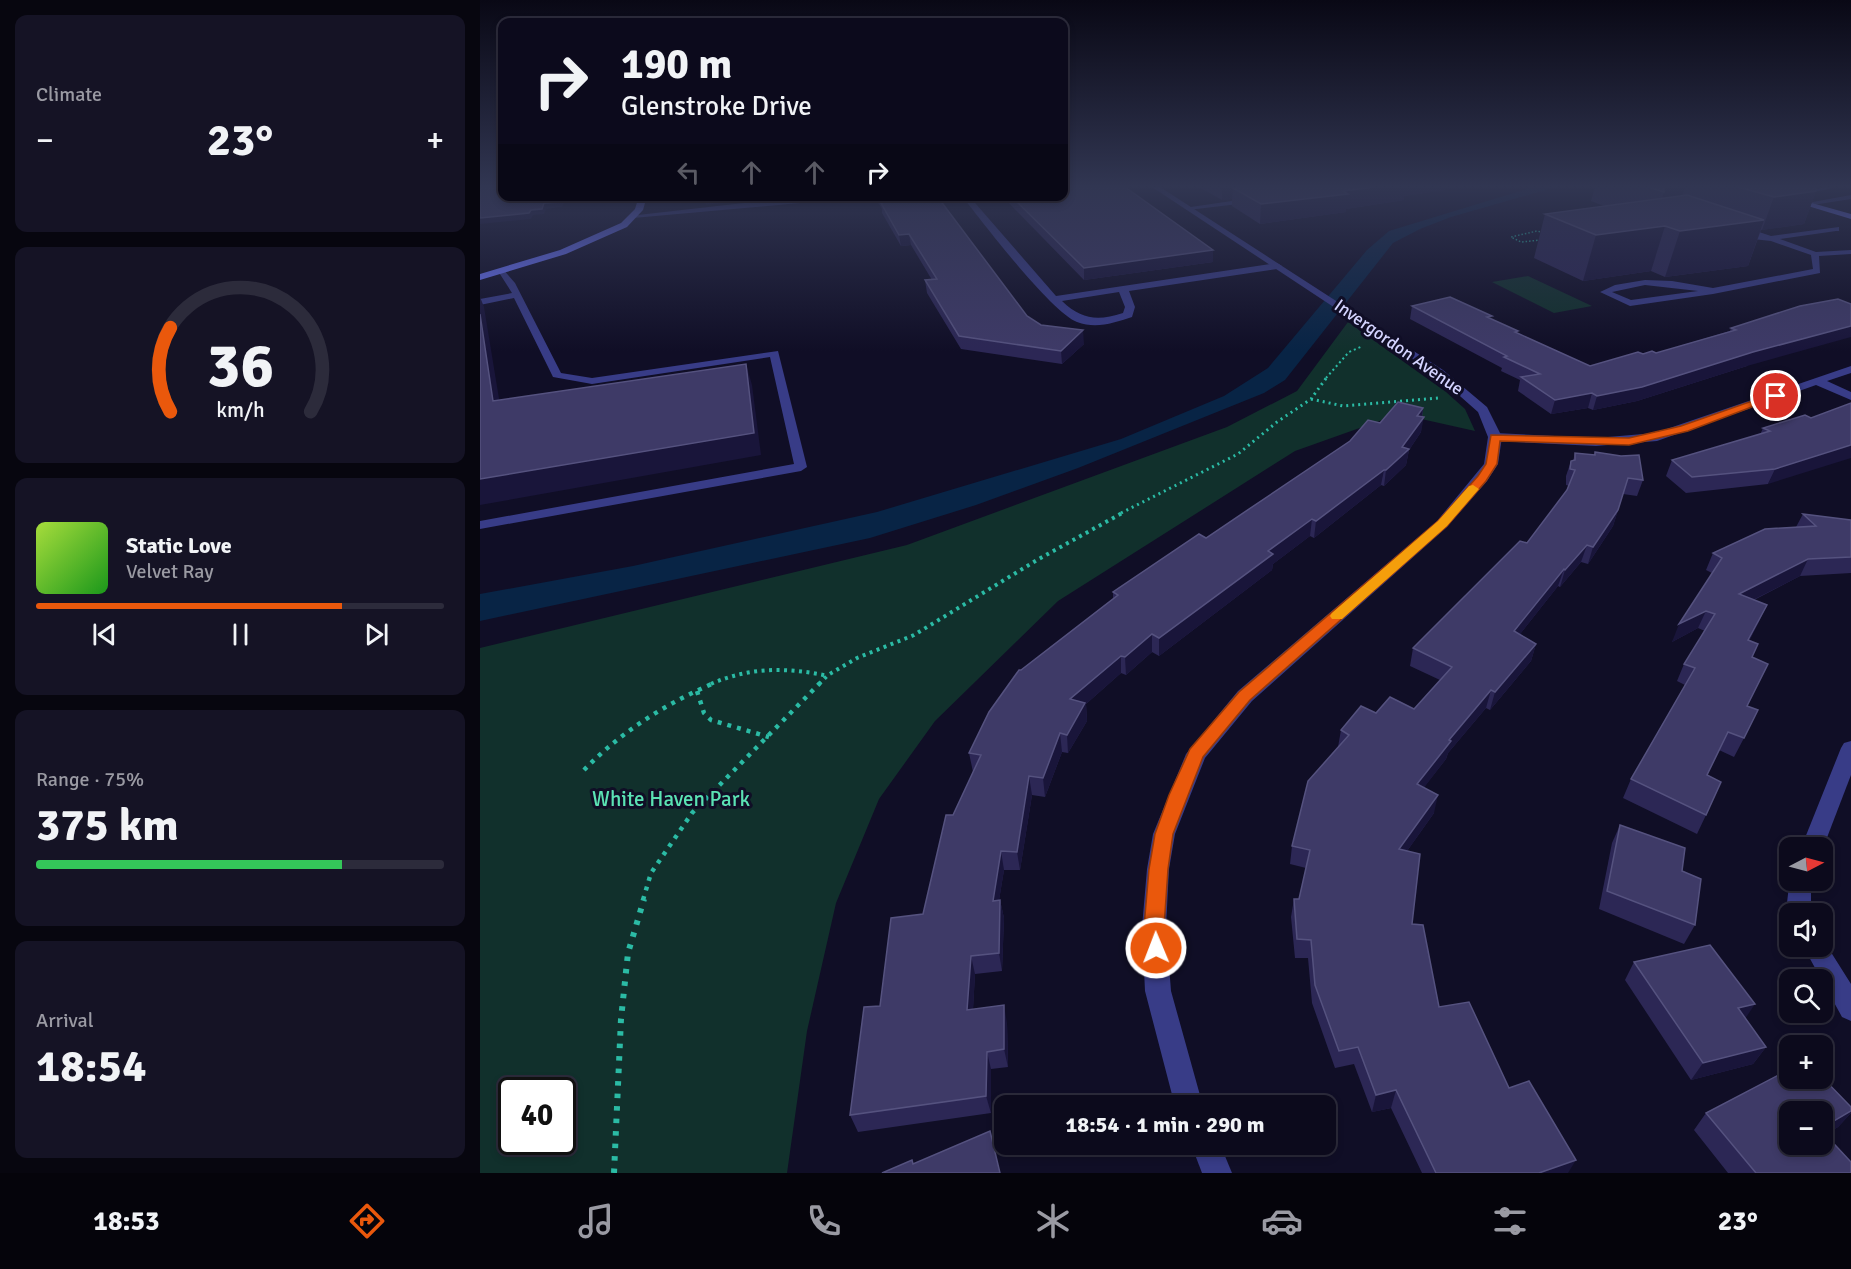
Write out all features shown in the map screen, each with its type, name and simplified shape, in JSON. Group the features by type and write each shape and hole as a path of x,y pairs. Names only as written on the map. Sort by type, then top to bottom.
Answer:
{"main road":[{"path":"480,277 563,252 586,242"}],"street":[{"path":"1005,242 1054,299 1071,316 1083,322 1109,321 1128,315 1130,307 1123,289"},
{"name":"Invergordon Avenue","path":"1240,242 1439,372 1483,410 1495,437"},
{"path":"1054,299 1277,266"},
{"path":"1186,1095 1158,991 1154,927 1158,869 1164,834 1196,754 1245,696 1442,524 1482,478 1491,464 1495,437 1555,441 1629,441 1647,438 1684,428 1851,369"},
{"path":"1818,382 1851,396"},
{"path":"1816,837 1851,748"},
{"path":"1821,957 1851,1008"},
{"path":"1210,1155 1217,1173"}],"lane":[{"path":"1780,242 1819,253 1851,252"},
{"path":"1819,253 1828,248 1851,244"},
{"path":"1713,291 1644,281 1618,286 1604,292 1630,303 1713,291 1817,271 1819,253"},
{"path":"480,525 801,467 774,353 592,381 557,375 517,295 502,271"},
{"path":"1652,309 1700,299 1713,291"},
{"path":"480,302 517,295"}],"path":[{"path":"614,1173 624,978 628,953 651,873 692,813 828,676 857,658 929,627 1037,561 1158,493 1222,464 1311,399 1331,371 1349,352 1357,347 1391,340"},
{"path":"1311,399 1343,406 1469,396"},
{"path":"584,771 599,754 627,731 697,691 736,675 761,671 794,670 828,676"},
{"path":"697,691 704,713 711,720 769,736"}],"green space":[{"path":"1528,276 1592,306 1554,313 1492,282"},
{"name":"White Haven Park","path":"1348,322 1446,392 1465,409 1475,431 1399,414 1295,451 1058,601 935,721 879,799 836,903 807,1031 787,1173 480,1173 480,648 907,545 1227,427 1297,391"}],"water":[{"path":"1377,242 1395,242 1285,380 1264,393 1078,468 976,505 870,538 480,621 480,594 633,566 877,512 1121,439 1224,396 1268,368 1367,250"}],"building":[{"path":"914,242 971,242 1027,316 1041,325 1083,330 1061,351 959,336 925,280 937,279"},
{"path":"1057,242 1201,242 1213,250 1084,268"},
{"path":"1450,297 1492,316 1487,317 1518,331 1515,332 1590,366 1638,352 1656,353 1736,330 1731,328 1800,306 1838,299 1851,304 1851,326 1753,352 1642,387 1597,396 1592,393 1555,400 1521,377 1540,374 1504,357 1507,356 1412,306"},
{"path":"480,314 493,401 746,364 754,433 480,479"},
{"path":"1398,402 1423,408 1417,416 1424,417 1402,447 1409,449 1386,470 1316,521 1312,519 1268,551 1273,554 1159,638 1152,634 1125,657 1121,656 1070,699 1085,703 1067,735 1060,733 1043,778 1029,776 1017,852 1001,851 993,901 1000,900 999,953 971,956 967,1010 1004,1005 1004,1049 987,1052 986,1096 850,1115 864,1007 880,1006 891,918 923,914 946,815 953,815 981,755 969,753 989,712 1019,670 1118,595 1113,592 1199,534 1206,538 1350,441 1368,420 1380,423"},
{"path":"1851,403 1851,445 1775,469 1692,477 1672,460 1770,431 1763,428 1805,415 1811,418"},
{"path":"1595,452 1621,456 1639,455 1643,480 1628,478 1618,510 1593,547 1587,545 1564,569 1514,631 1536,644 1495,692 1491,690 1449,740 1451,741 1417,784 1438,795 1399,849 1420,854 1412,924 1423,925 1439,1007 1469,1002 1509,1088 1529,1081 1576,1160 1539,1173 1436,1173 1396,1090 1376,1095 1358,1047 1339,1051 1315,985 1311,940 1297,939 1294,899 1299,899 1310,850 1292,846 1308,781 1349,735 1341,730 1361,706 1376,713 1390,697 1414,709 1452,667 1413,648 1520,541 1527,543 1567,490 1575,470 1570,469 1571,461 1575,460 1575,453 1595,455"},
{"path":"1803,514 1851,520 1851,557 1808,559 1739,594 1767,605 1748,640 1758,644 1752,657 1768,664 1747,706 1758,710 1744,738 1728,732 1707,775 1721,782 1706,815 1631,779 1695,668 1684,664 1715,614 1706,611 1679,624 1722,558 1713,553 1765,529 1816,526"},
{"path":"1620,825 1685,848 1682,871 1701,879 1695,925 1607,891"},
{"path":"1710,945 1755,1004 1738,1008 1766,1047 1703,1063 1634,962"},
{"path":"1779,1075 1779,1089 1833,1088 1851,1107 1851,1111 1833,1122 1833,1101 1779,1101 1779,1155 1833,1155 1833,1143 1851,1162 1851,1173 1756,1173 1706,1113"},
{"path":"990,1131 1000,1173 882,1173 912,1160 913,1164"}],"slow traffic":[{"path":"1337,616 1442,524 1473,489"}],"route":[{"path":"1156,948 1154,927 1158,869 1164,834 1196,754 1245,696 1442,524 1482,478 1491,464 1495,437 1555,441 1629,441 1684,428 1776,396"}]}
